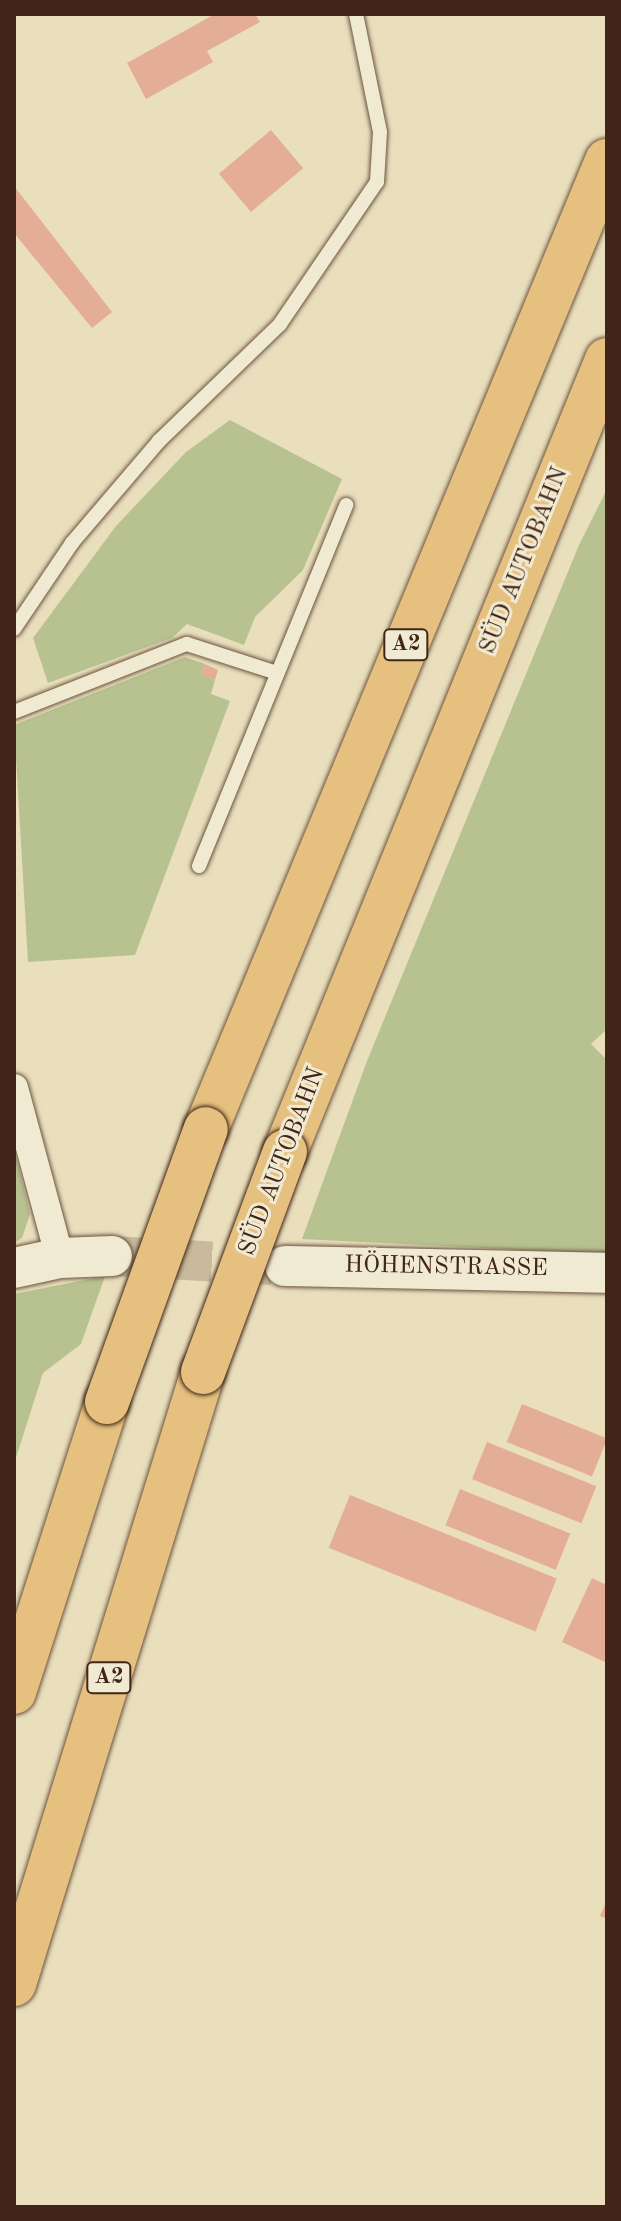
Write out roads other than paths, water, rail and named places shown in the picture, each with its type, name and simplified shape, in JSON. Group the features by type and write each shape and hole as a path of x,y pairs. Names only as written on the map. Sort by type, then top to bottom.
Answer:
{"highway":[{"name":"A2","path":"14,1692 107,1402 206,1129 607,161"},
{"name":"SÜD AUTOBAHN","path":"14,1984 203,1372 285,1152 607,360"}],"street":[{"path":"14,1088 60,1258"},
{"path":"14,1268 60,1258 112,1256"},
{"name":"HÖHENSTRASSE","path":"285,1266 607,1273"}],"lane":[{"path":"14,629 72,543 159,441 280,324 377,182 380,132 356,14"},
{"path":"199,866 346,505"},
{"path":"14,712 187,644 277,673"}],"tunnel":[{"path":"112,1256 273,1265"}]}
